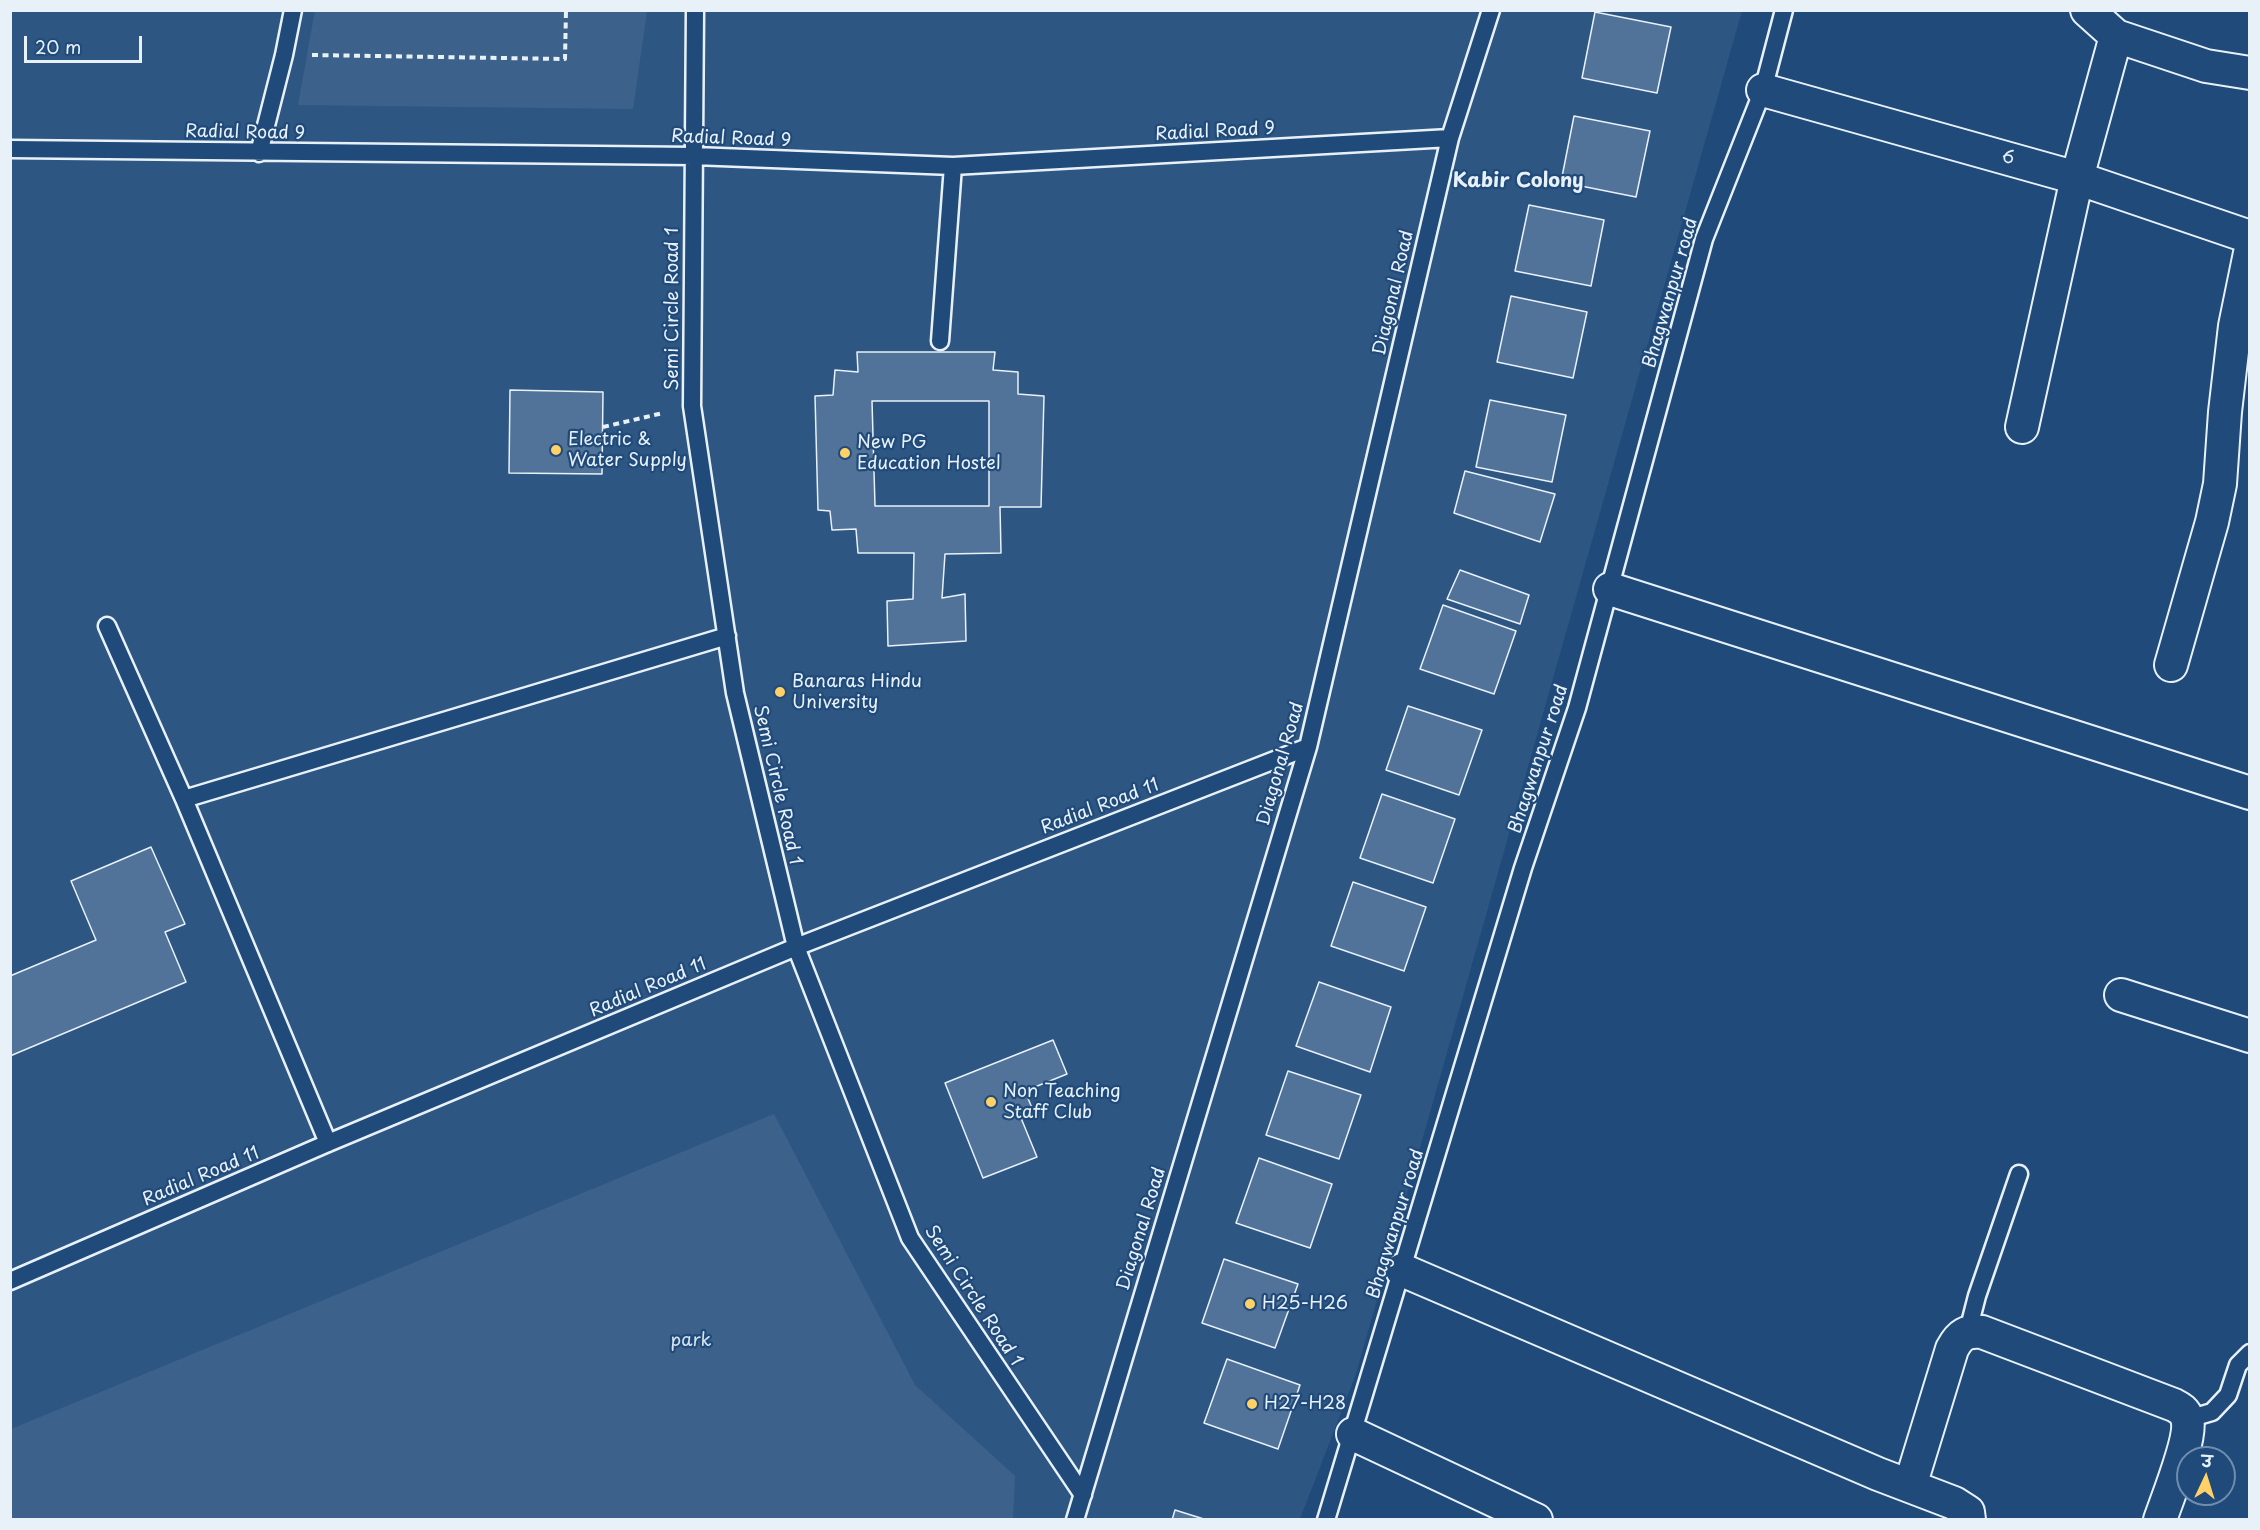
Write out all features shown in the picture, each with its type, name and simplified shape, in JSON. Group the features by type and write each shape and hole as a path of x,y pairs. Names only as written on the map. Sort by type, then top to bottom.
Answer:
{"street":[{"path":"2087,10 2116,36 2206,66 2250,73"},
{"path":"2022,427 2077,178 2116,36"},
{"name":"6","path":"1763,90 2077,178 2250,237"},
{"path":"2171,665 2212,522 2220,484 2225,412 2235,326 2250,253"},
{"path":"1610,589 2250,793"},
{"path":"2121,995 2250,1036"},
{"path":"1402,1270 1878,1474 1954,1503 1968,1512 1969,1520"},
{"path":"1910,1486 1952,1349 1959,1336 1968,1331 1983,1332 2184,1410 2188,1419 2187,1435 2160,1520"},
{"path":"1353,1434 1536,1520"}],"lane":[{"path":"259,153 293,10"},
{"name":"Semi Circle Road 1","path":"695,10 692,406 735,693 796,947 910,1238 1083,1495"},
{"name":"Diagonal Road","path":"1075,1520 1308,747 1450,138 1491,10"},
{"name":"Bhagwanpur road","path":"1326,1520 1523,868 1577,708 1704,239 1763,90 1784,10"},
{"name":"Radial Road 9","path":"10,149 694,156 953,166 1450,138"},
{"path":"940,341 953,166"},
{"path":"107,626 184,799 328,1143"},
{"path":"184,799 727,636"},
{"name":"Radial Road 11","path":"10,1281 328,1143 796,947 1308,747"},
{"path":"1968,1331 1977,1296 2019,1174"},
{"path":"2188,1419 2212,1413 2228,1395 2238,1365 2250,1353"}],"path":[{"path":"284,55 564,59 566,10"},
{"path":"603,427 692,406"}],"shaded area":[{"name":"Banaras Hindu University","path":"10,11 1742,11 1356,1374 1300,1519 11,1519"}],"green space":[{"path":"315,10 647,11 633,109 298,105"},
{"name":"park","path":"774,1114 915,1385 1015,1476 1013,1519 11,1519 11,1429"}],"building":[{"path":"1595,12 1671,27 1657,93 1582,78"},
{"path":"1574,116 1650,131 1636,197 1561,182"},
{"path":"1529,205 1604,220 1591,286 1515,271"},
{"path":"1511,296 1587,312 1573,378 1497,362"},
{"name":"New PG Education Hostel","path":"857,352 995,352 993,370 1018,372 1018,394 1044,396 1041,507 1000,507 1001,553 945,554 942,598 965,594 966,641 888,646 887,601 913,599 914,553 858,553 856,529 832,530 830,511 818,510 815,396 833,395 835,370 858,372","holes":["872,401 989,401 989,506 875,506"]},
{"name":"Electric & Water Supply","path":"510,390 603,392 602,474 509,473"},
{"path":"1490,400 1566,415 1552,482 1476,467"},
{"path":"1465,471 1555,494 1540,542 1454,513"},
{"path":"1460,570 1529,595 1520,624 1447,599"},
{"path":"1443,605 1516,631 1494,694 1420,669"},
{"path":"1408,706 1482,730 1459,795 1386,770"},
{"path":"1382,794 1455,819 1433,883 1360,858"},
{"path":"151,847 185,924 165,932 186,982 10,1056 10,976 96,940 71,881"},
{"path":"1353,882 1426,907 1404,971 1331,946"},
{"path":"1319,982 1391,1007 1370,1072 1296,1046"},
{"name":"Non Teaching Staff Club","path":"1053,1040 1067,1074 1025,1091 1034,1113 1021,1118 1037,1157 983,1178 945,1083"},
{"path":"1288,1071 1361,1095 1339,1159 1266,1135"},
{"path":"1259,1158 1332,1184 1310,1248 1236,1223"},
{"name":"H25-H26","path":"1224,1259 1298,1284 1275,1348 1202,1323"},
{"name":"H27-H28","path":"1227,1359 1300,1385 1278,1449 1204,1423"},
{"path":"1175,1510 1207,1520 1172,1520"}],"place":[{"name":"Electric & Water Supply","path":"556,450"},
{"name":"New PG Education Hostel","path":"845,453"},
{"name":"Banaras Hindu University","path":"780,692"},
{"name":"Non Teaching Staff Club","path":"991,1102"},
{"name":"H25-H26","path":"1250,1304"},
{"name":"H27-H28","path":"1252,1404"}],"district":[{"name":"Kabir Colony","path":"1518,181"}]}
